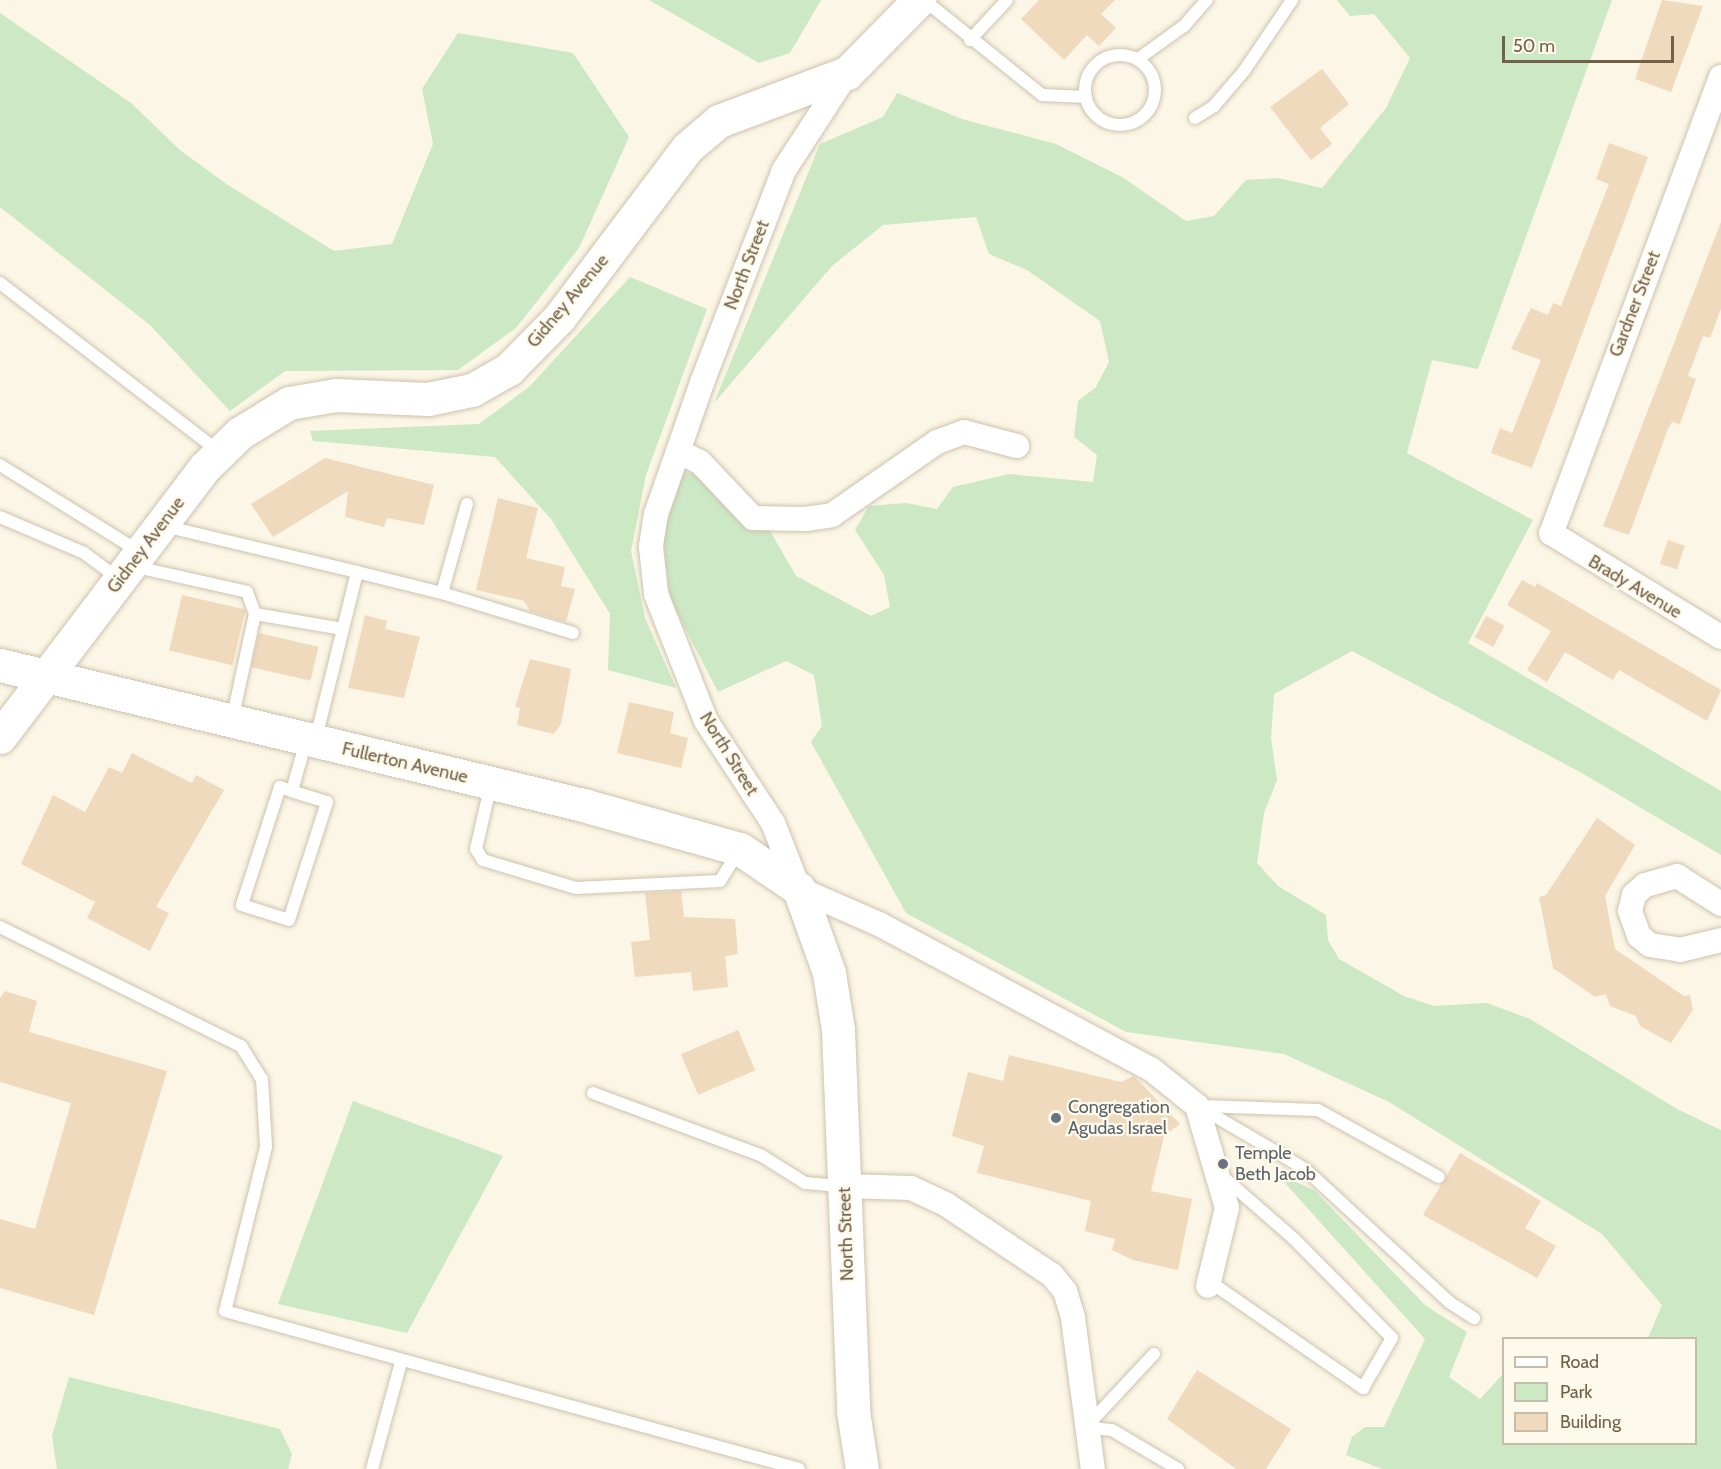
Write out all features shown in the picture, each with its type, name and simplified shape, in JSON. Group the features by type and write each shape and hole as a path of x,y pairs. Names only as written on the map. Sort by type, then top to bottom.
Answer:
{"street":[{"name":"Gidney Avenue","path":"0,737 160,525 220,452 289,403 336,395 428,399 472,390 509,369 559,318 687,148 719,121 847,73 919,0"},
{"name":"North Street","path":"847,73 784,170 678,451 654,525 656,594 706,721 773,823 829,973 844,1186 853,1411 862,1469"},
{"name":"Gardner Street","path":"1551,533 1721,76"},
{"path":"678,451 700,462 753,518 805,519 832,515 937,442 964,432 1017,446"},
{"name":"Brady Avenue","path":"1551,533 1721,638"},
{"name":"Fullerton Avenue","path":"0,665 491,783 740,849 799,889"},
{"path":"1721,904 1677,876 1645,885 1634,895 1630,911 1639,936 1650,945 1680,950 1721,940"},
{"path":"799,889 879,924 1151,1069 1197,1106 1227,1208 1209,1283"},
{"path":"844,1186 910,1188 946,1205 1052,1275 1065,1291 1073,1318 1093,1469"}],"lane":[{"path":"924,0 970,40 1042,95 1086,97"},
{"path":"970,40 1007,0"},
{"path":"1138,59 1151,72 1155,91 1140,118 1111,124 1096,115 1086,97 1088,74 1104,58 1138,59 1184,26 1207,0"},
{"path":"1195,118 1214,106 1244,71 1292,0"},
{"path":"0,283 220,452"},
{"path":"0,465 131,566"},
{"path":"442,593 467,504"},
{"path":"0,517 84,554 247,592 255,614 232,722"},
{"path":"160,525 442,593 573,633"},
{"path":"292,791 311,741 357,572"},
{"path":"255,614 343,629"},
{"path":"491,783 476,849 483,860 576,888 720,881 740,849"},
{"path":"280,787 292,791 327,802 289,920 242,904 280,787"},
{"path":"0,927 241,1046 262,1079 266,1148 225,1311 401,1362 799,1469"},
{"path":"593,1093 762,1156 805,1183 844,1186"},
{"path":"1197,1106 1318,1110 1439,1177"},
{"path":"1197,1106 1305,1169 1449,1302 1474,1318"},
{"path":"1209,1283 1363,1388 1392,1338 1293,1238 1217,1172"},
{"path":"1086,1427 1154,1354"},
{"path":"372,1469 401,1362"},
{"path":"1086,1427 1112,1430 1178,1469"}],"green space":[{"path":"649,0 821,0 790,53 759,63"},
{"path":"1337,0 1612,0 1478,369 1432,360 1407,453 1533,520 1468,643 1721,791 1721,855 1580,772 1352,651 1274,694 1271,738 1277,780 1264,813 1257,863 1278,886 1326,915 1328,940 1339,959 1404,996 1434,1006 1487,1003 1530,1019 1677,1109 1721,1130 1721,1469 1382,1469 1346,1455 1352,1437 1365,1427 1384,1427 1425,1339 1276,1173 1314,1190 1426,1306 1467,1332 1449,1377 1480,1399 1502,1375 1502,1445 1697,1445 1697,1337 1648,1337 1662,1305 1602,1234 1389,1102 1284,1054 1126,1032 906,913 811,742 822,726 814,675 786,661 718,692 670,599 663,537 681,472 700,474 747,522 770,531 796,576 871,616 890,607 884,575 855,530 869,506 906,503 937,509 953,487 1009,474 1093,482 1097,455 1074,437 1078,401 1096,387 1109,362 1100,321 1027,270 989,254 976,217 883,225 832,266 714,403 820,144 883,117 897,93 962,119 1056,144 1122,177 1186,221 1214,216 1246,180 1278,178 1322,188 1386,108 1410,58 1374,14 1350,16"},
{"path":"0,13 131,103 181,151 228,185 334,251 392,244 433,144 422,89 458,33 573,53 629,137 579,248 516,328 458,370 285,371 230,411 150,325 0,207"},
{"path":"630,277 707,309 646,475 631,551 645,618 676,688 608,670 610,614 551,519 495,457 313,441 310,431 479,424 530,386"},
{"path":"353,1101 503,1156 407,1333 278,1304"},
{"path":"69,1377 280,1429 292,1454 288,1469 57,1469 52,1436"}],"building":[{"path":"1039,0 1115,0 1101,14 1116,28 1099,46 1087,35 1064,60 1021,19"},
{"path":"1662,0 1703,6 1671,92 1635,79"},
{"path":"1322,69 1349,104 1320,128 1332,144 1311,160 1270,107"},
{"path":"1609,143 1648,157 1532,468 1491,453 1500,428 1512,433 1541,360 1511,349 1531,308 1548,315 1553,303 1561,306 1609,184 1596,179"},
{"path":"1721,222 1721,309 1710,338 1703,336 1688,376 1696,379 1680,424 1672,422 1668,429 1629,535 1603,526"},
{"path":"325,458 434,485 424,525 387,518 384,527 345,517 348,491 273,537 251,504"},
{"path":"498,498 538,508 526,558 565,567 561,586 575,589 566,622 530,611 524,601 476,590"},
{"path":"1668,540 1685,546 1677,569 1660,564"},
{"path":"1522,580 1535,587 1537,583 1721,690 1707,721 1619,670 1613,680 1565,652 1547,682 1527,670 1551,631 1507,605"},
{"path":"182,595 245,610 233,665 169,651"},
{"path":"365,615 387,621 385,629 420,637 404,698 348,688"},
{"path":"1486,616 1505,626 1493,647 1475,637"},
{"path":"259,633 318,647 311,681 251,667"},
{"path":"530,659 571,669 561,724 554,734 517,725 520,708 515,707"},
{"path":"629,702 674,712 670,733 688,738 681,768 617,753"},
{"path":"132,753 192,783 196,775 224,790 156,907 169,913 150,951 87,918 95,902 21,864 53,795 85,812 109,767 122,773"},
{"path":"1597,818 1635,845 1605,896 1615,949 1684,996 1690,995 1693,1010 1671,1043 1640,1026 1636,1016 1610,1006 1606,994 1595,997 1553,968 1539,897 1546,895"},
{"path":"681,891 684,917 735,919 738,954 725,956 728,987 693,991 691,972 635,977 631,942 650,940 645,893"},
{"path":"5,991 37,1001 29,1032 167,1071 94,1315 0,1288 0,1219 35,1229 71,1103 0,1082 0,998"},
{"path":"738,1030 755,1071 698,1095 681,1054"},
{"path":"1009,1055 1121,1082 1134,1076 1180,1124 1164,1136 1151,1191 1192,1199 1178,1270 1133,1260 1112,1250 1115,1239 1085,1231 1091,1201 977,1173 984,1146 952,1136 968,1072 1003,1081"},
{"path":"1460,1153 1541,1201 1525,1228 1556,1246 1537,1278 1423,1215"},
{"path":"1197,1370 1291,1429 1266,1469 1236,1469 1167,1419"}],"place":[{"name":"Congregation Agudas Israel","path":"1056,1118"},
{"name":"Temple Beth Jacob","path":"1223,1164"}]}
